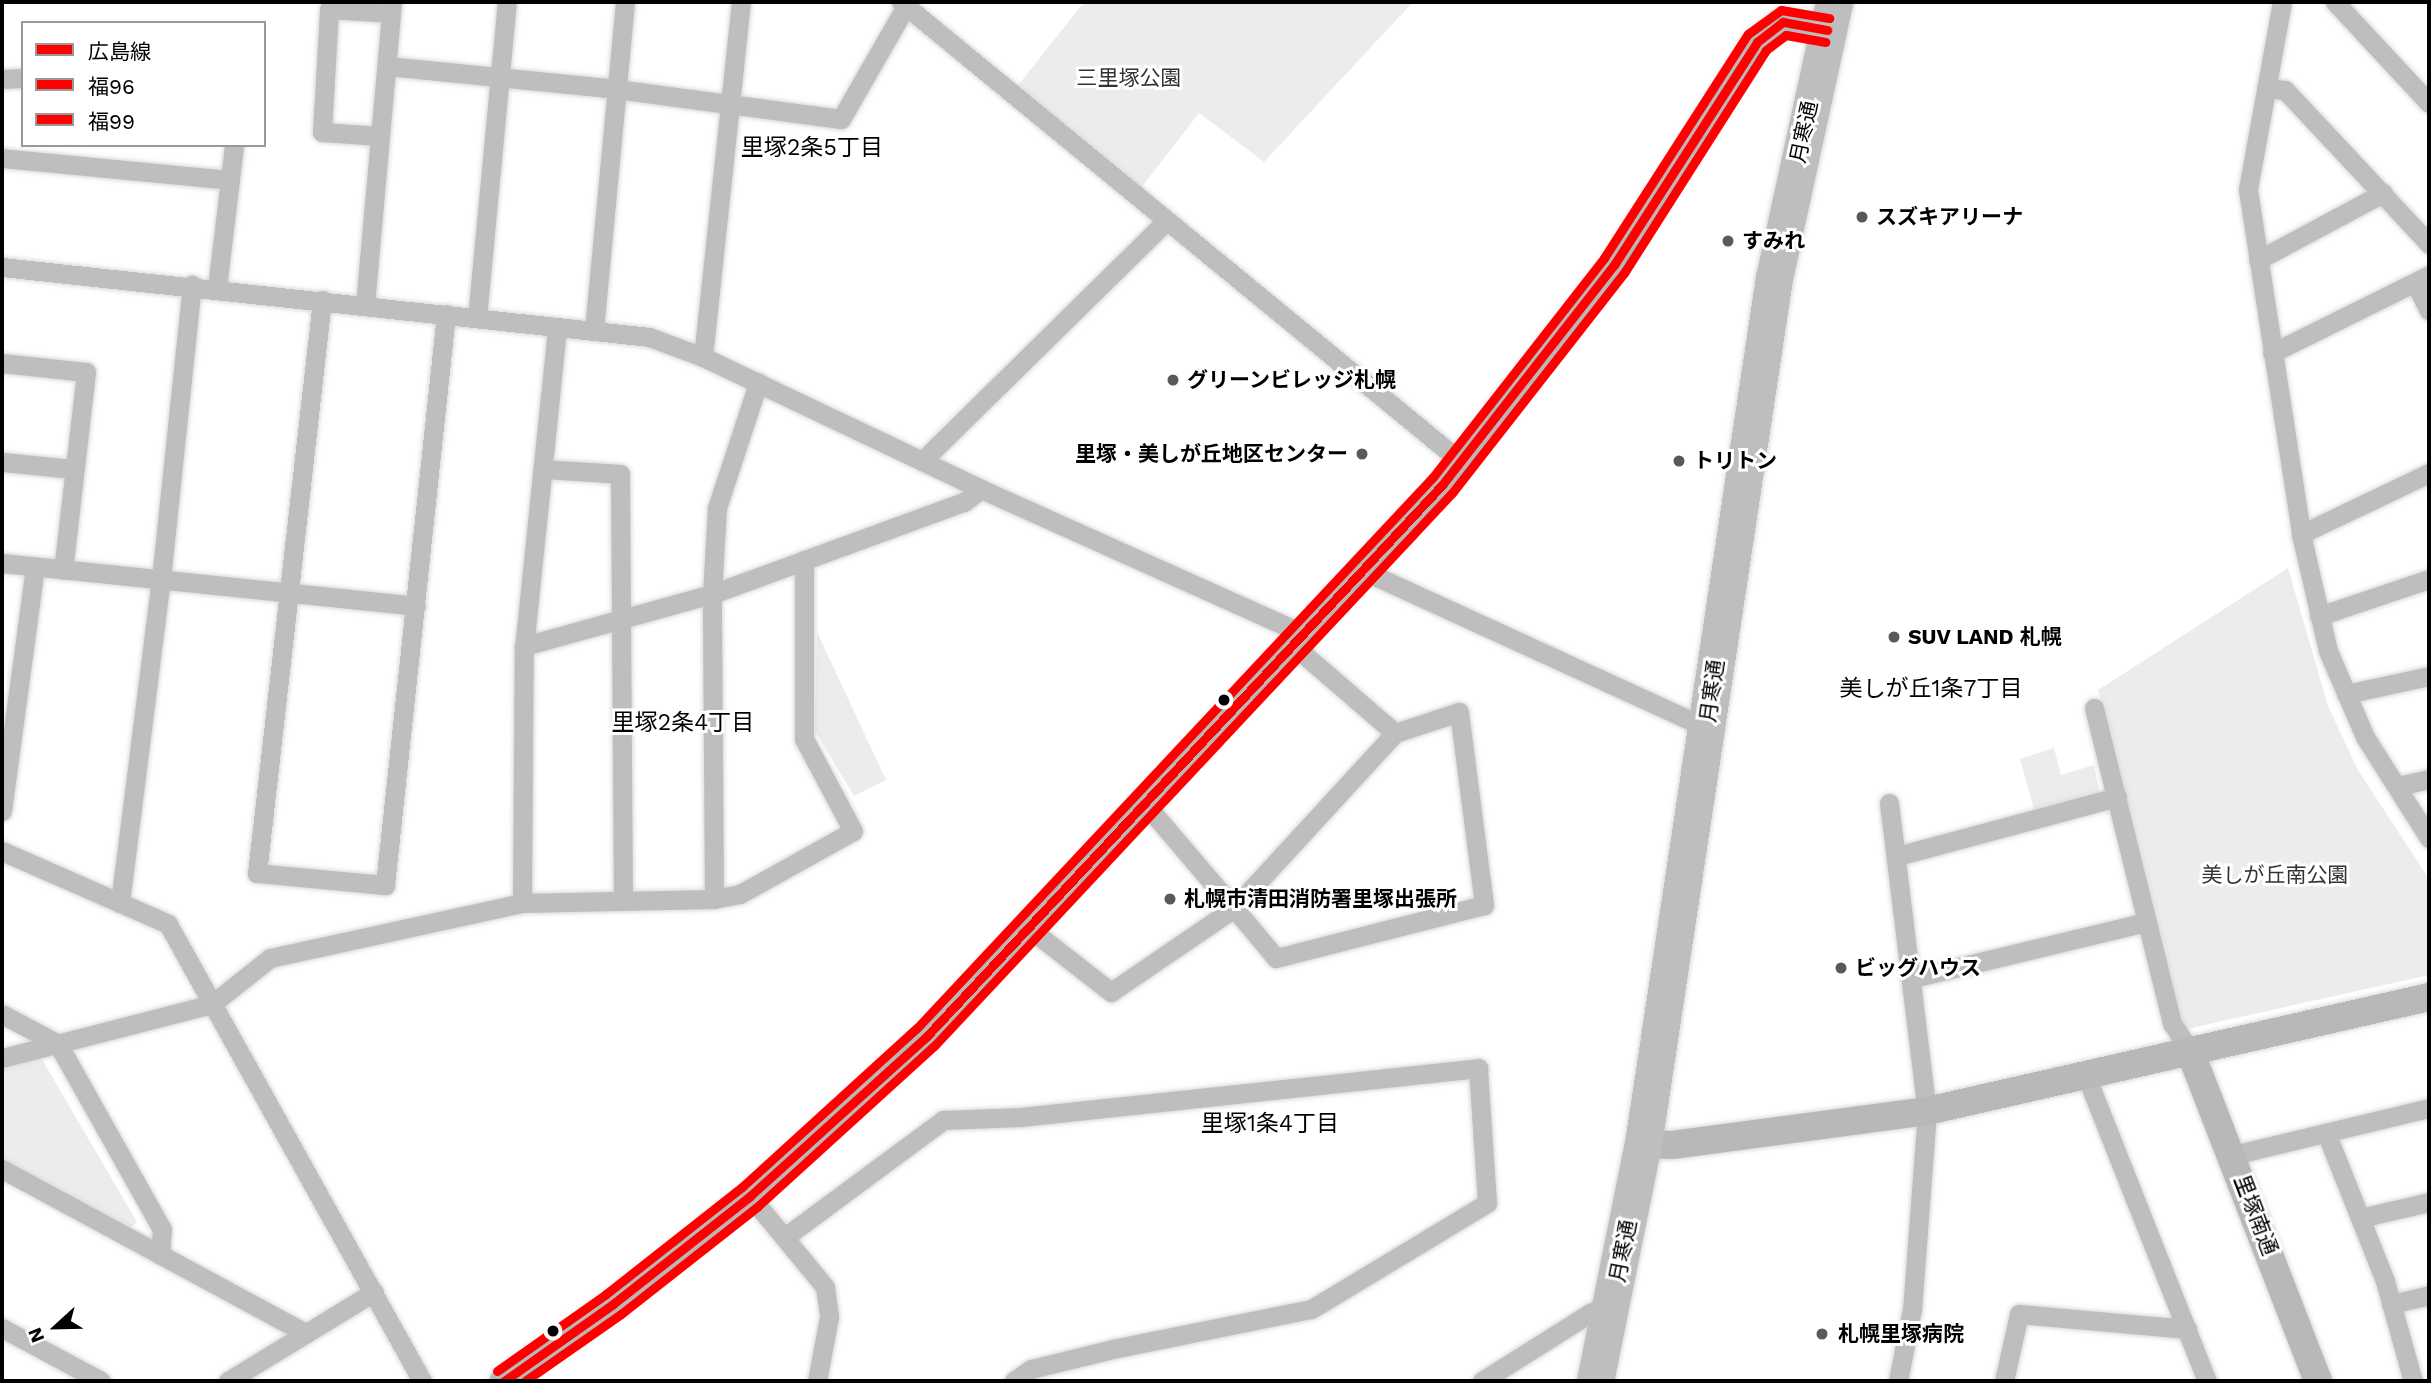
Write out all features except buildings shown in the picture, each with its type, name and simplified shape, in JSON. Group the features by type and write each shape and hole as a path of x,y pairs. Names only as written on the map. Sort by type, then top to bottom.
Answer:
{"highway":[{"name":"月寒通","path":"1595,1381 1643,1144 1774,278 1830,16"}],"street":[{"path":"477,318 507,2"},
{"path":"594,330 625,2"},
{"path":"703,357 741,2"},
{"path":"2282,2 2248,190 2301,534 2328,652 2365,737 2429,838"},
{"path":"2335,2 2429,103"},
{"path":"387,66 616,89 841,119 903,4 1460,461"},
{"path":"365,305 387,66 391,7 329,9 322,132 380,136"},
{"path":"504,1381 613,1304 750,1196 869,1091 1030,929 1460,461 1614,265 1757,42 1783,22 1830,16"},
{"path":"2,79 21,78"},
{"path":"2266,88 2285,90 2429,244"},
{"path":"217,288 234,147"},
{"path":"2,158 230,180"},
{"path":"2258,260 2383,193"},
{"path":"922,461 1166,221"},
{"path":"2,267 192,285 557,329 594,330 649,337 703,357 1298,639 1395,733"},
{"path":"2272,353 2422,279 2429,311"},
{"path":"120,903 161,579 192,285"},
{"path":"322,300 257,873 385,885 446,314"},
{"path":"522,903 524,646 557,329"},
{"path":"2,363 86,372 63,570"},
{"path":"714,899 712,594 717,508 758,383"},
{"path":"2,462 74,469"},
{"path":"543,469 620,474 623,901"},
{"path":"2301,534 2429,473"},
{"path":"524,646 712,594 964,502 981,489"},
{"path":"2,1058 212,1004 270,958 522,903 714,899 740,894 853,831 804,739 804,560"},
{"path":"2,563 416,606"},
{"path":"2,811 35,566"},
{"path":"1362,570 1707,728"},
{"path":"2319,615 2429,579"},
{"path":"2346,694 2429,676"},
{"path":"2094,708 2172,1023 2190,1051"},
{"path":"1030,929 1111,992 1234,908 1395,733 1459,712 1484,905 1276,958 1234,908 1146,805"},
{"path":"2396,786 2429,779"},
{"path":"1897,856 2117,797"},
{"path":"1889,803 1913,978 1927,1111 1912,1309 1898,1381"},
{"path":"2,850 167,924 422,1381"},
{"path":"1913,978 2146,922"},
{"path":"1643,1144 1672,1144 1927,1111 2429,997"},
{"path":"2,1014 58,1044 162,1229 160,1255"},
{"name":"里塚南通","path":"2190,1051 2233,1155 2318,1381"},
{"path":"785,1237 943,1120 1021,1117 1478,1068 1487,1203 1311,1309 1112,1349 1031,1369 1014,1381"},
{"path":"2085,1073 2207,1381"},
{"path":"2233,1155 2326,1135 2429,1108"},
{"path":"2326,1135 2391,1304 2413,1381"},
{"path":"2,1169 304,1332"},
{"path":"750,1196 825,1287 829,1317 817,1381"},
{"path":"2360,1218 2429,1202"},
{"path":"228,1381 304,1332 374,1292"},
{"path":"2391,1304 2429,1295"},
{"path":"1482,1381 1590,1313 1612,1304"},
{"path":"2004,1381 2019,1314 2188,1329"},
{"path":"2,1328 101,1381"}],"green space":[{"name":"三里塚公園","path":"1084,2 1413,2 1264,162 1199,113 1141,188 1016,88"},
{"name":"美しが丘南公園","path":"2288,568 2328,706 2358,770 2429,879 2429,975 2182,1030 2098,690"},
{"path":"817,632 886,780 854,796 815,731"},
{"path":"2054,748 2061,775 2094,765 2100,794 2036,816 2020,759"},
{"path":"40,1056 137,1222 127,1231 2,1162 2,1066"}],"transit line":[{"name":"福99","path":"497,1371 606,1294 742,1187 917,1028 1433,477 1604,258 1748,34 1781,10 1829,18"},
{"name":"広島線","path":"504,1381 613,1304 750,1196 926,1037 1442,485 1614,265 1757,42 1783,22 1827,30"},
{"name":"福96","path":"525,1381 621,1314 758,1206 935,1045 1452,493 1624,273 1766,50 1786,35 1825,42"}],"place":[{"name":"スズキアリーナ","path":"1862,217"},
{"name":"すみれ","path":"1728,241"},
{"name":"グリーンビレッジ札幌","path":"1173,380"},
{"name":"里塚・美しが丘地区センター","path":"1362,454"},
{"name":"トリトン","path":"1679,461"},
{"name":"SUV LAND 札幌","path":"1894,637"},
{"name":"札幌市清田消防署里塚出張所","path":"1170,899"},
{"name":"ビッグハウス","path":"1841,968"},
{"name":"札幌里塚病院","path":"1822,1334"}],"district":[{"name":"里塚2条5丁目","path":"812,148"},
{"name":"美しが丘1条7丁目","path":"1931,689"},
{"name":"里塚2条4丁目","path":"683,723"},
{"name":"里塚1条4丁目","path":"1270,1124"}]}
